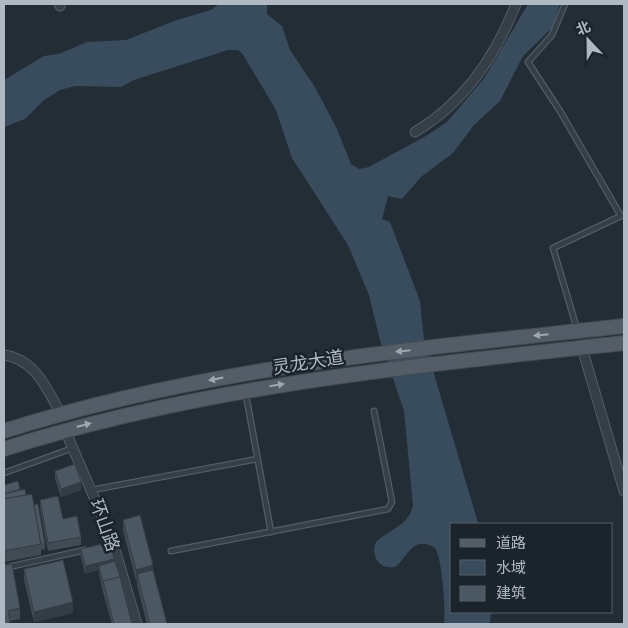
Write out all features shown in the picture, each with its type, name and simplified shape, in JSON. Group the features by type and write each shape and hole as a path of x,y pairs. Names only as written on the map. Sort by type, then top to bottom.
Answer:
{"main road":[{"name":"灵龙大道","path":"4,430 61,414 185,385 368,354 624,326"},
{"name":"灵龙大道","path":"4,450 65,430 127,415 245,391 375,371 624,343"}],"street":[{"path":"415,132 446,110 468,86 503,38 516,4"},
{"path":"582,348 624,491"},
{"path":"4,355 19,358 32,368 61,414"},
{"name":"环山路","path":"65,430 92,490 137,624"}],"lane":[{"path":"565,4 552,35 528,62 560,111 621,216 553,248 577,331"},
{"path":"245,391 270,532"},
{"path":"171,551 385,510 390,507 392,502 374,411"},
{"path":"4,473 73,448"},
{"path":"92,490 257,459"},
{"path":"4,568 96,548"}],"water":[{"path":"219,4 267,4 267,14 282,26 290,50 315,87 336,127 351,164 359,169 369,167 426,136 447,122 485,77 528,4 560,4 552,28 523,56 500,101 474,125 453,153 421,177 402,199 388,196 382,219 390,222 420,301 424,340 478,523 450,523 450,613 491,613 490,624 444,624 444,597 440,562 435,548 428,544 416,545 395,567 380,564 375,556 374,547 376,542 403,523 411,513 413,506 404,411 380,340 369,295 348,245 292,158 276,110 242,53 238,50 228,50 134,80 121,87 75,86 60,90 43,101 25,119 4,127 4,80 44,56 59,54 87,42 126,40 177,20 211,10"}],"building":[{"path":"75,464 81,482 61,489 55,471"},
{"path":"18,481 20,489 4,494 4,485"},
{"path":"25,489 26,495 4,499 4,494"},
{"path":"32,494 41,544 4,551 4,499"},
{"path":"58,496 63,519 77,516 81,537 48,543 40,500"},
{"path":"38,504 45,544 41,544 34,505"},
{"path":"140,515 153,565 136,570 123,520"},
{"path":"110,542 114,559 85,566 81,549"},
{"path":"63,560 73,602 34,612 24,569"},
{"path":"115,561 120,577 103,581 103,583 99,566"},
{"path":"12,564 20,608 8,611 10,623 4,624 4,565"},
{"path":"153,570 167,624 150,624 137,574"},
{"path":"120,577 132,624 114,624 103,581"}]}
